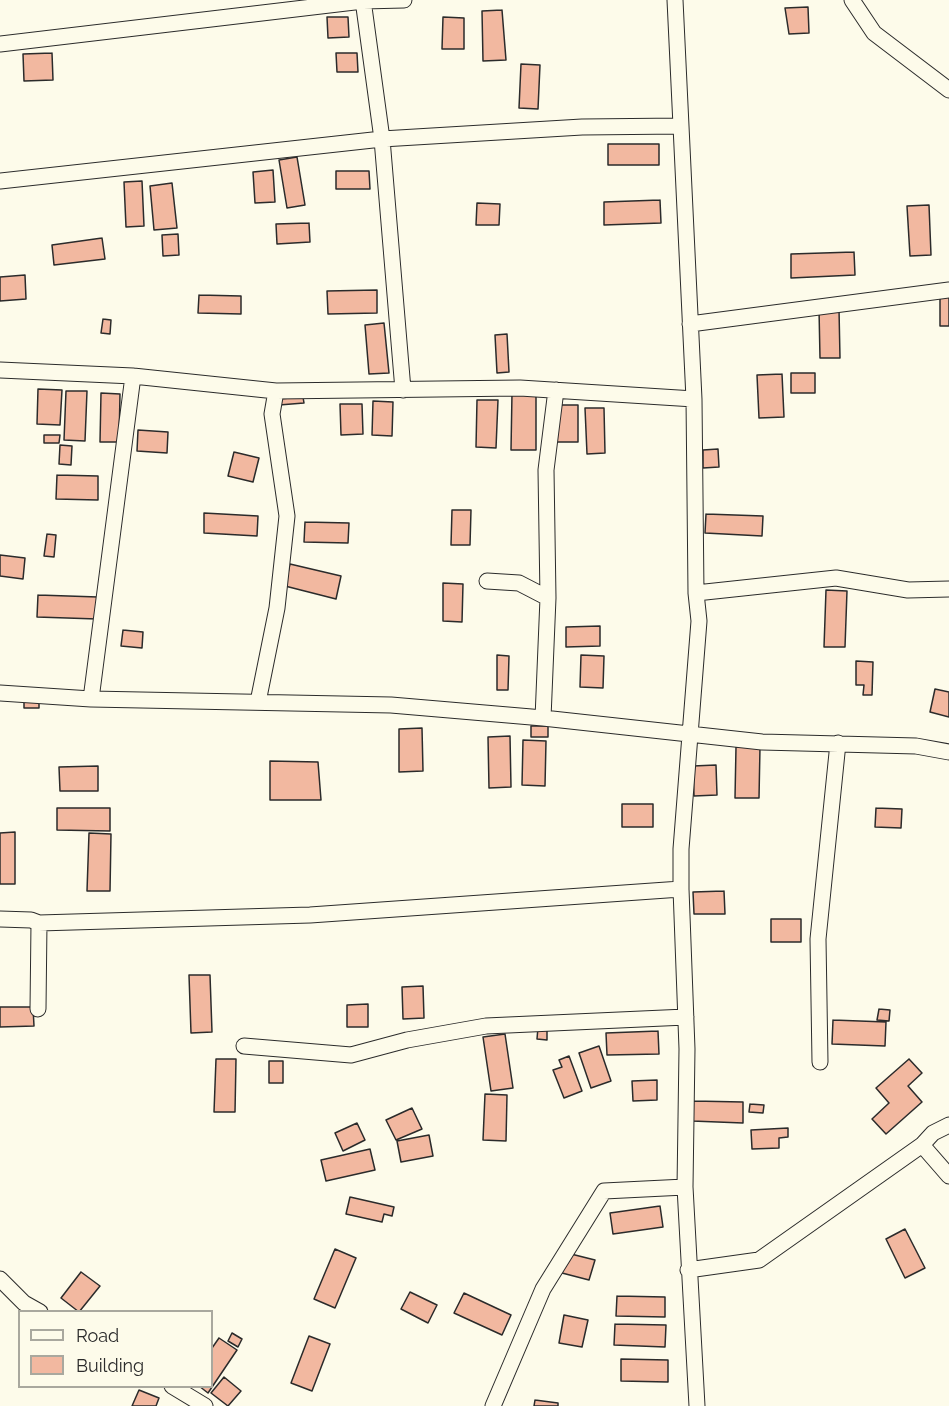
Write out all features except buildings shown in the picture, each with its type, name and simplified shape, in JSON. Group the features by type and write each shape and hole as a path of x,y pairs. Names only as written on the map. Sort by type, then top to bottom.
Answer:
{"street":[{"path":"0,44 363,1 404,0"},
{"path":"675,0 694,399 696,592 699,621 689,732 681,890 686,1017 685,1187 697,1406"},
{"path":"852,0 874,33 949,90"},
{"path":"363,1 382,139 403,390"},
{"path":"0,181 382,139 582,127 681,126"},
{"path":"690,324 949,290"},
{"path":"0,370 133,376 276,391 403,390 453,387 556,390 694,399"},
{"path":"92,699 133,376"},
{"path":"543,717 548,598 546,470 556,390"},
{"path":"258,702 278,608 287,516 272,414 276,391"},
{"path":"696,592 836,578 908,590 949,589"},
{"path":"486,580 519,583 548,598"},
{"path":"0,693 92,699 391,705 543,717 762,742 916,746 949,752"},
{"path":"820,1062 818,939 838,743"},
{"path":"0,919 31,920 39,923 310,915 681,890"},
{"path":"38,1009 39,923"},
{"path":"244,1046 351,1055 407,1040 486,1026 686,1017"},
{"path":"688,1270 759,1260 922,1145 933,1133 948,1130"},
{"path":"922,1145 949,1176"},
{"path":"493,1406 543,1289 604,1191 685,1187"},
{"path":"0,1278 24,1303 38,1310"},
{"path":"175,1388 205,1406"}]}
